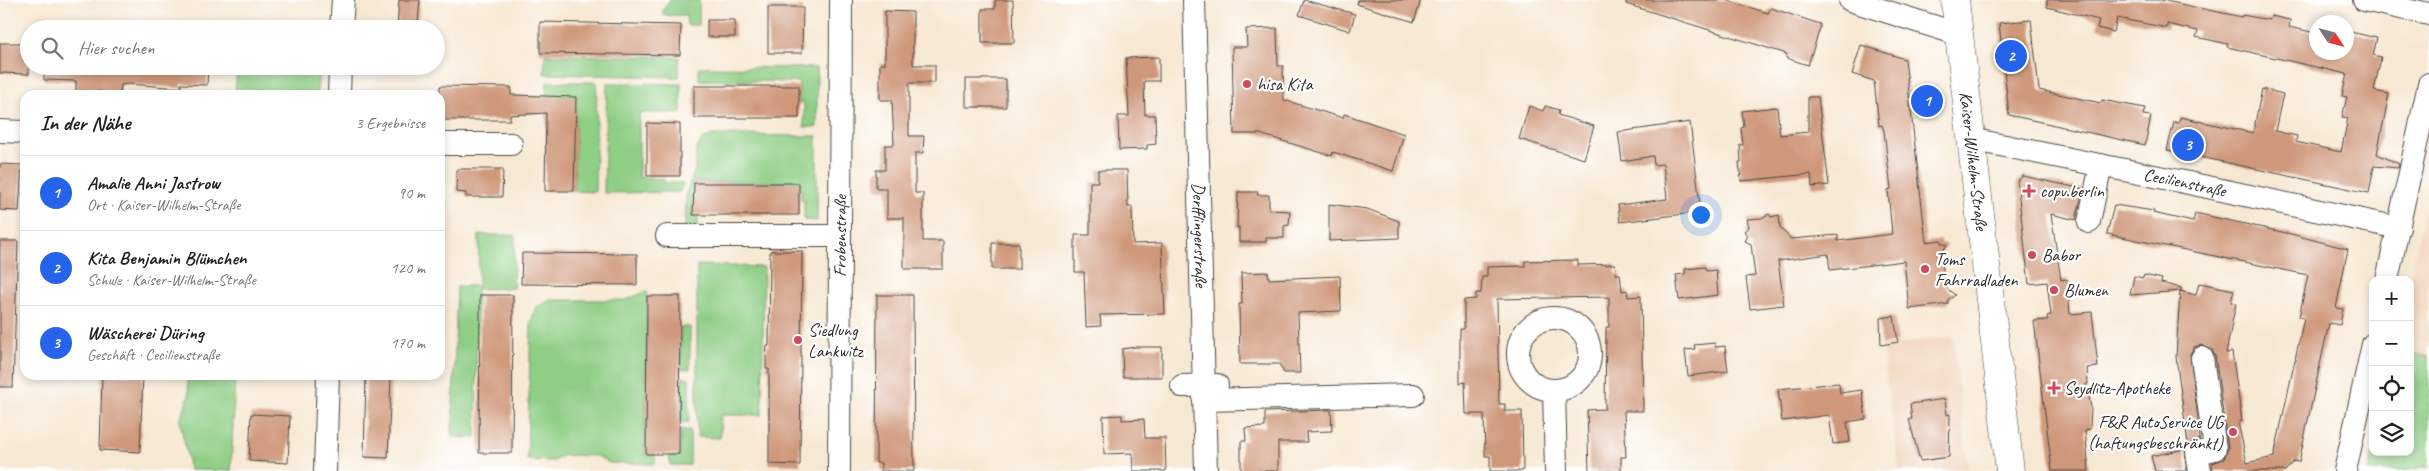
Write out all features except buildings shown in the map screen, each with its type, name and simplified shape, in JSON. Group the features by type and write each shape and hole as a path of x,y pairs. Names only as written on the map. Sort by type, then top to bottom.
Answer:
{"main road":[{"name":"Kaiser-Wilhelm-Straße","path":"1955,0 2010,471"}],"street":[{"path":"341,20 342,0"},
{"name":"Frobenstraße","path":"839,471 841,0"},
{"name":"Derfflingerstraße","path":"1194,0 1197,391 1206,471"},
{"path":"1850,0 1958,34"},
{"path":"2364,0 2429,14"},
{"path":"339,90 340,75"},
{"path":"2388,276 2429,84"},
{"path":"0,131 20,132"},
{"name":"Cecilienstraße","path":"1970,140 2101,165 2399,228"},
{"path":"445,144 511,144"},
{"path":"2089,222 2101,165"},
{"path":"667,236 840,236"},
{"path":"2200,471 2197,453 2215,449 2202,358"},
{"path":"2345,471 2369,362"},
{"path":"325,471 328,380"},
{"path":"1197,391 1236,384"},
{"path":"1554,390 1556,471"},
{"path":"1197,391 1413,395"}],"shaded area":[{"path":"2429,189 2429,357 2414,354 2414,276 2411,276"},
{"path":"1953,337 1968,467 1938,471 1899,471 1882,346"}],"green space":[{"path":"670,0 699,0 699,25 687,25 686,15 663,15 663,10"},
{"path":"545,55 679,57 679,77 544,74"},
{"path":"699,67 817,68 817,127 804,127 804,103 799,103 799,82 699,80"},
{"path":"236,75 318,75 317,90 235,90"},
{"path":"547,82 597,82 595,192 574,191 576,97 546,96"},
{"path":"607,83 681,84 681,113 639,113 639,177 664,179 664,183 683,183 680,192 604,193"},
{"path":"712,135 817,136 817,221 804,220 804,201 801,200 800,182 693,182 692,216 698,217 698,230 685,230 686,193 695,170 696,150 702,140"},
{"path":"479,235 515,235 513,288 477,289 476,438 452,437 457,286 478,286"},
{"path":"697,265 764,267 762,415 721,415 720,438 697,437"},
{"path":"647,291 645,455 655,455 655,464 609,463 597,456 564,455 554,461 527,460 531,321 537,307 550,300 626,300"},
{"path":"681,327 690,327 690,369 681,369"},
{"path":"2414,354 2429,357 2429,466 2403,471 2369,471 2372,456 2414,456"},
{"path":"682,378 689,378 689,422 681,422"},
{"path":"188,380 235,380 231,471 190,470 180,421 189,395"},
{"path":"681,430 690,430 690,465 670,465 669,456 680,456"}],"place":[{"name":"Kita Benjamin Blümchen","path":"2011,56"},
{"name":"hisa Kita","path":"1247,84"},
{"name":"Amalie Anni Jastrow","path":"1927,101"},
{"name":"Wäscherei Düring","path":"2188,145"},
{"name":"copv.berlin","path":"2029,191"},
{"name":"Babor","path":"2032,255"},
{"name":"Toms Fahrradladen","path":"1925,269"},
{"name":"Blumen","path":"2054,290"},
{"name":"Siedlung Lankwitz","path":"798,340"},
{"name":"Seydlitz-Apotheke","path":"2054,388"},
{"name":"F&R AutoService UG (haftungsbeschränkt)","path":"2233,432"}]}
